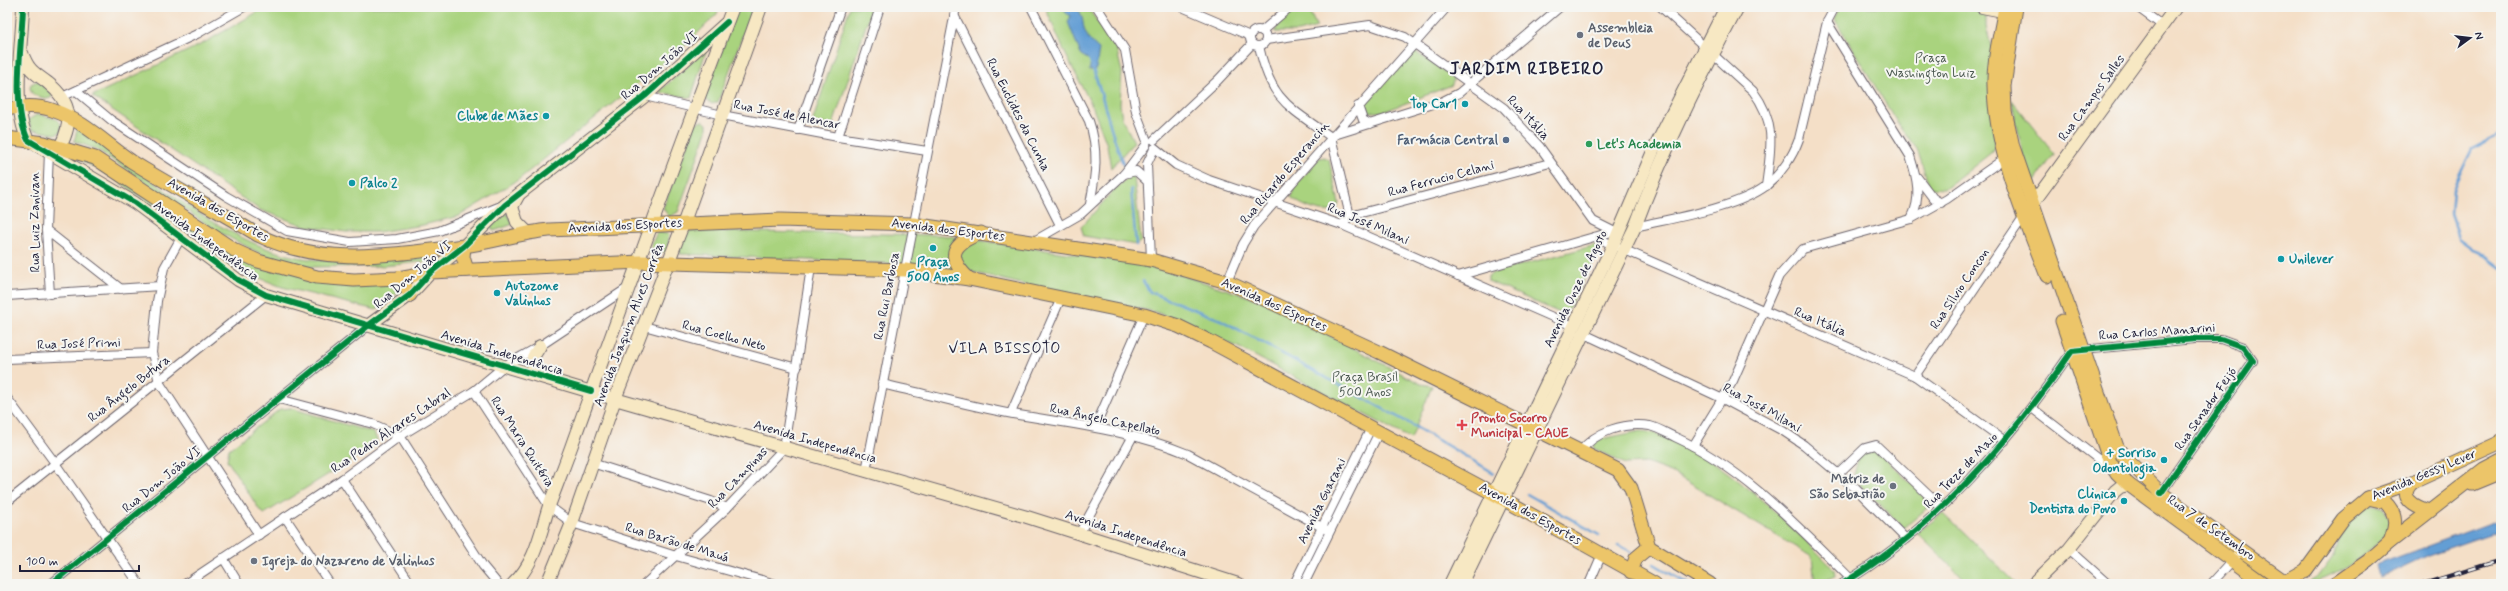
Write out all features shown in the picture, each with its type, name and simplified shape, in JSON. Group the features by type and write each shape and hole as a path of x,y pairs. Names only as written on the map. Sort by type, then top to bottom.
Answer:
{"main road":[{"path":"23,7 20,81 13,108 28,140"},
{"name":"Avenida Joaquim Alves Corrêa","path":"513,584 527,570 531,561 549,506 640,262 650,227 733,7"},
{"name":"Avenida Joaquim Alves Corrêa","path":"547,584 572,523 615,399 684,222 761,7"},
{"name":"Avenida Onze de Agosto","path":"1462,584 1500,497 1578,329 1618,247 1635,227 1652,182 1726,7"},
{"name":"Avenida Onze de Agosto","path":"1618,247 1617,230 1654,149 1708,51 1738,7"},
{"path":"1982,7 2010,10"},
{"name":"Rua Campos Salles","path":"2028,210 2176,7"},
{"path":"2010,10 1994,85 1995,104 2005,158 2028,210 2077,350 2106,448 2117,473"},
{"path":"2010,10 2004,86 2005,111 2028,210"},
{"name":"Rua Dom João VI","path":"369,325 410,295 431,272 464,246 505,204 645,96 727,22"},
{"path":"22,52 29,67 36,75 62,97 68,116 69,130 55,149"},
{"path":"20,81 36,75"},
{"name":"Avenida dos Esportes","path":"13,108 42,107 68,116 131,161 272,242 317,254 358,258 464,246 527,232 605,226 650,227 684,222 780,220 913,224 1034,241 1151,260 1227,282 1379,352 1618,470 1626,479 1638,510 1649,547"},
{"name":"Avenida dos Esportes","path":"7,138 28,140 55,149 95,158 124,175 210,235 258,261 318,277 354,280 398,278 431,272 640,262 905,270 969,279 1144,315 1178,326 1211,342 1500,497 1602,554 1631,572 1655,584"},
{"name":"Avenida Independência","path":"55,149 182,236 238,280 266,295 615,399 1079,534 1238,584"},
{"name":"Rua Dom João VI","path":"521,191 512,207 517,222 527,232"},
{"path":"969,279 958,268 954,261 954,253 958,245 966,239 980,233"},
{"path":"464,246 463,257 467,270"},
{"path":"398,278 403,282 410,295"},
{"path":"533,374 533,357 540,346"},
{"path":"2077,350 2117,446 2123,456 2117,473 2115,491"},
{"name":"Avenida Gessy Lever","path":"2283,582 2306,570 2343,519 2368,498 2412,482 2501,442"},
{"path":"2098,459 2104,453 2106,448"},
{"name":"Rua 7 de Setembro","path":"2123,456 2162,493 2238,555 2264,584"},
{"name":"Avenida Gessy Lever","path":"2335,584 2368,562 2390,542 2484,469 2501,460"},
{"path":"2456,492 2501,472"},
{"name":"Rua 7 de Setembro","path":"2117,473 2129,485 2283,582"},
{"path":"2412,482 2407,489 2408,501 2411,505 2429,511"},
{"path":"2033,584 2069,548 2115,491 2120,487 2129,485"},
{"name":"Avenida Onze de Agosto","path":"1450,584 1500,497"},
{"path":"2368,498 2385,502 2395,516 2396,526 2390,542"},
{"path":"1631,572 1636,558 1649,547 1710,584"}],"street":[{"path":"62,97 197,34 244,7"},
{"path":"798,130 841,7"},
{"path":"838,138 880,7"},
{"path":"1032,7 1089,120 1095,139 1097,158 1090,204"},
{"path":"1096,7 1125,50 1136,112 1152,144 1147,164 1151,260"},
{"path":"1182,7 1254,42 1266,40 1262,31"},
{"path":"1290,7 1262,31 1254,31 1254,42 1264,71 1272,87 1284,103 1331,137 1350,216 1342,225"},
{"name":"Rua Ricardo Esperancin","path":"1227,282 1254,226 1358,106 1447,7"},
{"path":"1331,137 1443,101 1458,93 1472,83 1560,7"},
{"path":"1661,7 1753,91 1764,106 1770,124 1771,148 1766,186"},
{"path":"1635,227 1733,202 1766,186 1794,153 1799,139 1826,22 1835,7"},
{"path":"2137,7 2162,26"},
{"name":"Rua Rui Barbosa","path":"866,471 955,11"},
{"name":"Rua Euclides da Cunha","path":"955,11 1060,225"},
{"path":"1826,22 1904,145 1916,176 1940,203"},
{"name":"Rua Itália","path":"1266,40 1304,36 1351,26 1370,25 1391,30 1415,44 1472,83 1504,108 1540,147 1593,221"},
{"path":"1034,241 1080,214 1124,174 1254,42"},
{"path":"76,90 111,120 226,196 286,231 350,242 397,239 439,231 505,204"},
{"name":"Rua José de Alencar","path":"645,96 722,115 838,138 927,151"},
{"path":"1358,106 1363,120 1370,124"},
{"name":"Rua José Milani","path":"1152,144 1176,165 1209,180 1275,201 1342,225 1578,329 1722,399 1783,431 1838,474 1906,539"},
{"name":"Rua Luiz Zanivan","path":"50,294 46,230 55,149"},
{"path":"1693,446 1733,381 1779,276 1802,249 1911,218 1940,203 2005,158"},
{"name":"Rua Ferrucio Celani","path":"1350,216 1550,163"},
{"path":"1124,174 1136,171 1147,181"},
{"path":"1911,218 1916,208 1916,176"},
{"name":"Rua Sílvio Concon","path":"1915,376 2028,210"},
{"path":"1595,237 1593,221 1617,230"},
{"path":"46,230 121,289"},
{"path":"1458,276 1617,230"},
{"path":"182,236 164,268 160,286 152,353 159,382 259,535"},
{"name":"Rua Itália","path":"1595,237 1915,376 2005,441"},
{"name":"Rua Campinas","path":"645,584 727,508 784,448 811,267"},
{"name":"Rua Pedro Álvares Cabral","path":"185,584 342,479 400,436 474,391 504,366 540,346 631,285"},
{"path":"7,296 160,286"},
{"name":"Rua Ângelo Botura","path":"7,502 266,295"},
{"path":"1011,413 1062,298"},
{"path":"1095,428 1144,315"},
{"name":"Rua Dom João VI","path":"51,584 369,325"},
{"name":"Rua Coelho Neto","path":"644,326 797,368"},
{"name":"Rua Carlos Manarini","path":"2077,350 2209,338 2233,342"},
{"name":"Rua Senador Feijó","path":"2162,493 2253,361 2248,351 2233,342"},
{"name":"Rua Treze de Maio","path":"1842,584 1853,581 1942,508 2005,441 2077,350"},
{"name":"Rua José Primi","path":"7,359 152,353"},
{"name":"Rua Ângelo Capellato","path":"882,384 1011,413 1133,436 1167,445 1188,454 1326,529"},
{"name":"Rua Maria Quitéria","path":"474,391 549,506"},
{"path":"7,398 55,463 139,584"},
{"path":"279,399 373,424 400,436 483,566 498,584"},
{"path":"2032,408 2117,473"},
{"path":"1580,452 1588,441 1597,435 1627,426 1651,426 1693,446 1761,493 1853,581"},
{"name":"Avenida Guarani","path":"1294,584 1326,529 1375,430"},
{"path":"1079,534 1133,436"},
{"path":"1838,474 1865,448 1876,445 1942,508"},
{"path":"592,462 712,501 727,508"},
{"path":"342,479 412,584"},
{"name":"Rua Barão de Mauá","path":"549,506 572,523 676,556 776,584"},
{"path":"285,517 330,584"},
{"name":"Avenida Guarani","path":"1304,584 1326,529"},
{"path":"2069,548 2108,584"},
{"path":"1588,584 1602,554"},
{"path":"2211,584 2238,555"},
{"path":"223,558 240,584"}],"green space":[{"path":"266,7 719,7 717,14 688,43 518,180 459,216 423,225 378,232 346,232 305,226 260,210 92,96 202,44"},
{"path":"738,7 753,7 718,102 712,104 704,98"},
{"path":"850,7 872,7 833,125 812,123"},
{"path":"1045,7 1087,7 1116,47 1122,72 1120,104 1122,118 1134,142 1111,168 1107,145 1093,108 1065,53"},
{"path":"1299,7 1307,7 1317,27 1298,32 1275,32 1282,21"},
{"name":"Praça Washington Luiz","path":"1840,7 1962,7 1986,14 1986,27 1992,50 1995,145 1992,152 1945,189 1930,188 1917,149 1901,129 1834,18"},
{"path":"707,48 691,98 659,92"},
{"path":"1412,50 1454,77 1452,85 1383,112 1366,112 1363,109 1367,102"},
{"path":"37,81 51,92 52,97 48,99 33,95 30,88 31,84"},
{"path":"2012,101 2054,154 2030,189"},
{"path":"38,114 56,119 61,124 61,132 55,134 32,130 28,120"},
{"path":"703,121 707,124 707,131 678,212 669,217 663,208 696,123"},
{"path":"79,123 154,182 183,202 212,221 270,250 297,257 333,261 386,259 439,252 431,261 383,266 311,267 265,256 217,231 98,150 74,141"},
{"path":"71,154 93,160 232,254 322,281 353,287 396,281 402,289 376,310 282,287 252,275 121,183"},
{"path":"1324,157 1329,160 1339,203 1337,209 1332,211 1320,211 1307,207 1291,197 1295,186 1319,158"},
{"path":"1131,175 1134,177 1141,241 1136,245 1084,236 1081,227 1114,190"},
{"path":"507,213 513,224 494,231 490,226"},
{"name":"Praça Brasil 500 Anos","path":"690,231 940,235 1150,265 1268,303 1421,384 1432,386 1411,439 1240,348 1156,312 1038,288 968,271 918,265 680,254 681,241"},
{"path":"657,232 669,234 668,249 665,252 653,251 651,246"},
{"path":"1596,245 1600,248 1598,253 1566,313 1560,313 1488,281 1488,276 1495,272"},
{"path":"291,408 374,433 377,440 374,446 264,514 259,509 227,460 229,449 280,409"},
{"path":"1641,431 1666,437 1692,449 1745,486 1794,530 1834,569 1835,576 1815,584 1812,557 1671,472 1646,463 1625,464 1593,448 1596,440"},
{"path":"1870,451 1877,451 1932,504 1904,528 1860,485 1854,475 1859,456"},
{"path":"2369,505 2382,506 2391,521 2385,535 2371,550 2348,566 2324,579 2314,583 2305,584 2319,576 2335,554 2341,532 2350,518"},
{"path":"1943,513 2016,584 1969,584 1917,533"}],"water":[{"path":"1076,7 1081,14 1086,34 1099,49 1096,69 1089,71 1091,61 1081,55 1068,22 1071,16 1066,13 1064,8"},
{"path":"2501,519 2501,530 2428,555 2379,578 2376,565"}],"waterway":[{"path":"1089,58 1124,166"},
{"path":"2501,134 2472,149 2453,189 2451,214 2459,237 2501,268"},
{"path":"1131,189 1136,245"},
{"path":"1143,281 1150,292 1221,320 1407,422 1494,473"},
{"path":"1527,494 1599,535"},
{"path":"1618,545 1632,552"},
{"path":"1654,564 1688,584"}],"railway":[{"path":"2423,584 2501,560"}],"cycle path":[{"path":"23,7 19,93 23,126 28,140 135,203 238,280 266,295 591,391"},
{"path":"51,584 369,325 410,295 431,272 464,246 505,205 645,96 727,22"},
{"path":"1842,584 1877,561 1909,536 1940,509 1969,480 2023,417 2072,351 2194,339 2221,339 2243,347 2253,361 2161,493"}],"place":[{"name":"Assembleia de Deus","path":"1580,35"},
{"name":"Top Car1","path":"1465,104"},
{"name":"Clube de Mães","path":"546,116"},
{"name":"Farmácia Central","path":"1506,140"},
{"name":"Let's Academia","path":"1589,144"},
{"name":"Palco 2","path":"352,183"},
{"name":"Praça 500 Anos","path":"933,248"},
{"name":"Unilever","path":"2281,259"},
{"name":"Autozone Valinhos","path":"497,293"},
{"name":"Pronto Socorro Municipal - CAUE","path":"1462,425"},
{"name":"+ Sorriso Odontologia","path":"2164,460"},
{"name":"Matriz de São Sebastião","path":"1893,486"},
{"name":"Clinica Dentista do Povo","path":"2124,501"},
{"name":"Igreja do Nazareno de Valinhos","path":"254,561"}],"district":[{"name":"JARDIM RIBEIRO","path":"1527,69"},
{"name":"VILA BISSOTO","path":"1005,349"}]}
